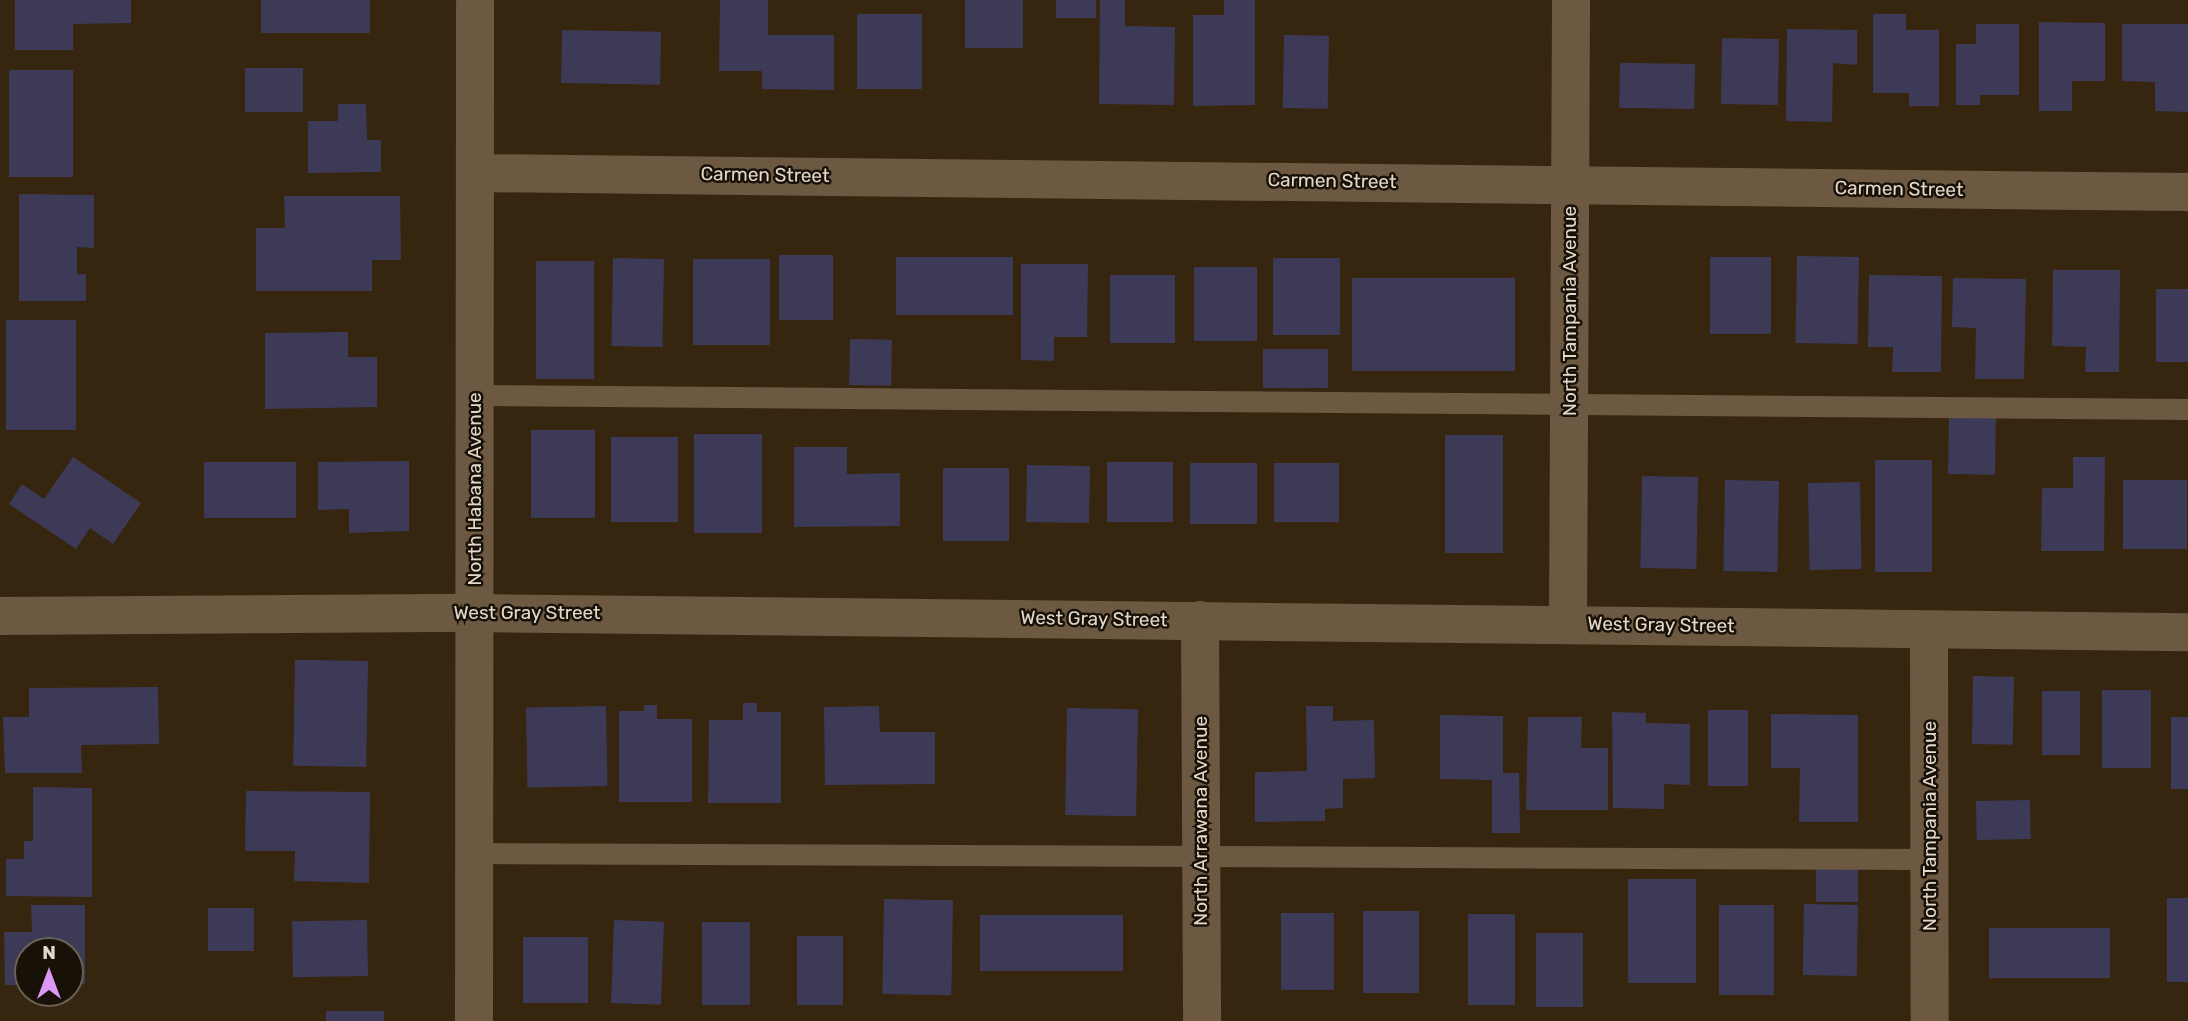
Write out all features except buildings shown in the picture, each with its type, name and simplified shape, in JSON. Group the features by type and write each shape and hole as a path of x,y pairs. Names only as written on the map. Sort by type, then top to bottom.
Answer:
{"street":[{"name":"North Habana Avenue","path":"474,1021 475,0"},
{"name":"North Tampania Avenue","path":"1568,623 1571,0"},
{"name":"Carmen Street","path":"476,173 1571,183 2188,192"},
{"name":"West Gray Street","path":"0,616 474,612 2188,632"},
{"name":"North Arrawana Avenue","path":"1200,620 1202,1021"},
{"name":"North Tampania Avenue","path":"1929,630 1930,1021"}],"lane":[{"path":"475,396 2188,410"},
{"path":"474,853 1931,859"}]}
